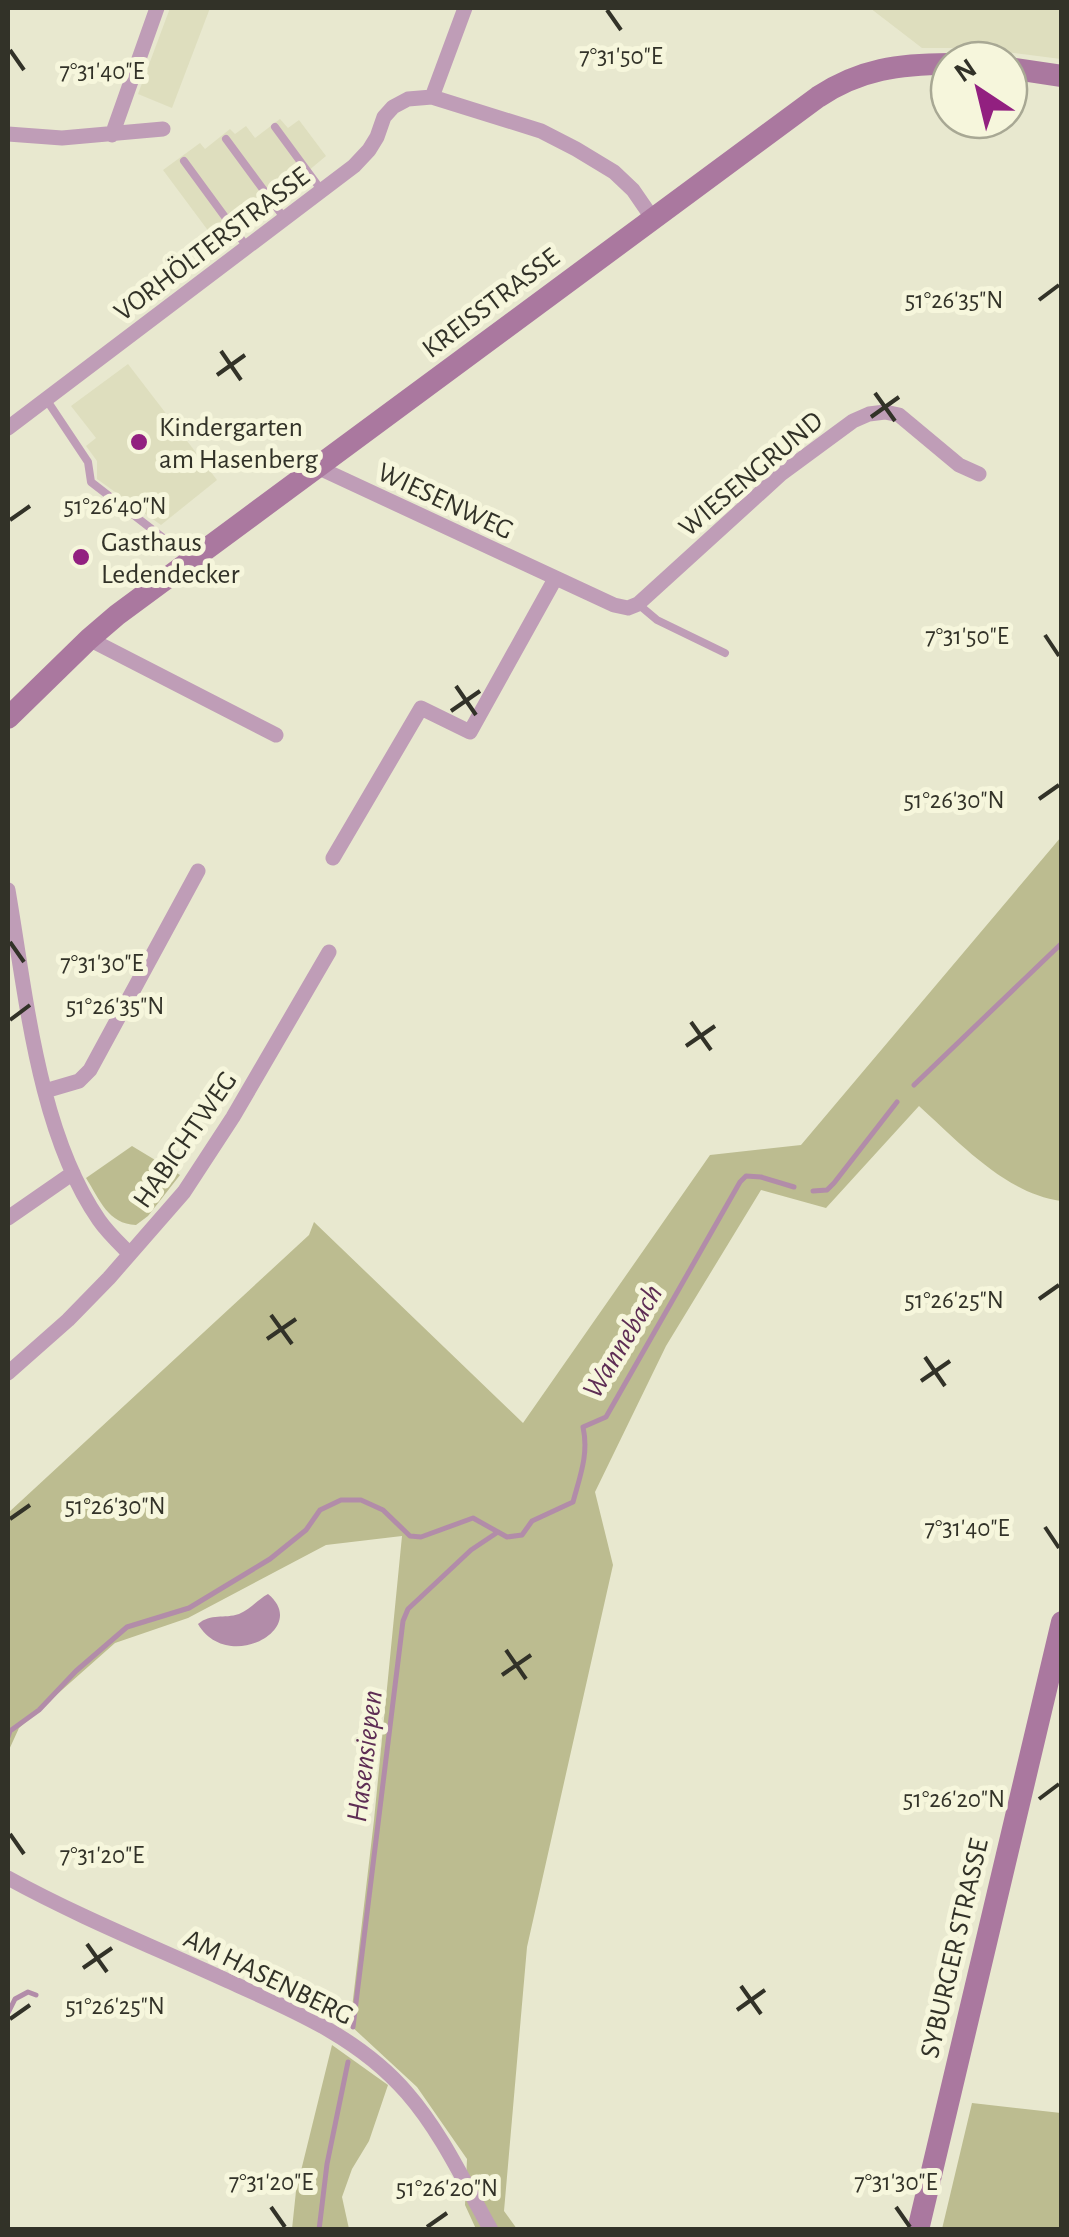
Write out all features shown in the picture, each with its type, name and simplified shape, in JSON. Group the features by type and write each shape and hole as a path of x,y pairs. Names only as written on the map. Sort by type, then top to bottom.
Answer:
{"main road":[{"name":"KREISSTRASSE","path":"8,718 117,615 835,86 879,69 929,65"},
{"path":"1029,71 1062,76"},
{"name":"SYBURGER STRASSE","path":"918,2230 1062,1622"}],"street":[{"path":"112,135 157,8"},
{"path":"466,8 432,96 541,131 576,149 614,172 633,190 653,219"},
{"name":"VORHÖLTERSTRASSE","path":"8,428 354,166 369,150 393,107 408,99 432,96"},
{"path":"8,134 62,138 163,129"},
{"name":"WIESENGRUND","path":"638,604 781,474 852,421 869,414 885,412 899,416 959,465 980,474"},
{"name":"WIESENWEG","path":"317,467 554,578"},
{"path":"333,858 421,708 470,732 554,578 614,605 628,608 638,604"},
{"path":"89,639 276,735"},
{"path":"45,1091 79,1081 90,1070 198,872"},
{"path":"8,890 45,1091 66,1160 98,1218 130,1254"},
{"name":"HABICHTWEG","path":"8,1372 68,1320 184,1192 234,1117 329,952"},
{"path":"8,992 24,987"},
{"path":"8,1218 73,1173"},
{"name":"AM HASENBERG","path":"8,1878 82,1916 312,2020 360,2050 399,2085 431,2124 491,2230"}],"lane":[{"path":"275,128 322,191"},
{"path":"226,139 286,219"},
{"path":"184,161 247,248"},
{"path":"46,399 88,462 91,482 162,537"},
{"path":"638,604 657,620 724,653"}],"shaded area":[{"path":"170,8 210,8 172,108 138,94"},
{"path":"870,8 1061,8 1061,59 1029,55 1029,40 929,40 929,48 922,48"},
{"path":"280,119 288,128 299,120 326,156 290,186 294,193 221,248 163,170 200,143 205,149 230,129 235,134 246,126 255,138"},
{"name":"Kindergarten am Hasenberg","path":"128,364 217,480 161,525 97,479 97,461 86,446 96,438 71,406"},
{"path":"1061,837 1061,1201 1021,1188 1002,1177 919,1106 826,1208 761,1190 666,1346 595,1492 613,1565 527,1947 504,2211 517,2229 476,2229 465,2205 467,2159 417,2087 350,2025 402,1536 326,1545 188,1618 115,1643 19,1728 8,1752 8,1513 309,1235 314,1222 523,1423 710,1155 801,1145"},
{"path":"132,1146 180,1175 148,1216 136,1225 112,1215 86,1178"},
{"path":"268,1594 279,1607 279,1620 260,1641 244,1646 227,1645 211,1639 198,1624 239,1614"},
{"path":"332,2045 388,2085 369,2141 352,2169 342,2197 349,2229 292,2229 296,2191"},
{"path":"972,2103 1061,2113 1061,2229 942,2229"}],"waterway":[{"name":"Wannebach","path":"914,1085 1062,943"},
{"name":"Wannebach","path":"813,1191 827,1190 834,1183 897,1102"},
{"name":"Wannebach","path":"8,1737 10,1731 39,1710 127,1627 189,1608 270,1559 306,1530 320,1510 341,1500 361,1500 383,1510 410,1536 421,1537 473,1518 507,1537 522,1535 532,1521 573,1502 584,1456 583,1427 606,1417 740,1182 746,1176 761,1177 794,1187"},
{"name":"Hasensiepen","path":"353,2027 403,1621 408,1609 471,1550 498,1532"},
{"path":"8,2013 15,1999 28,1992 36,1995"},
{"name":"Hasensiepen","path":"319,2230 327,2164 348,2062"}],"place":[{"name":"Kindergarten am Hasenberg","path":"139,442"},
{"name":"Gasthaus Ledendecker","path":"81,557"}]}
